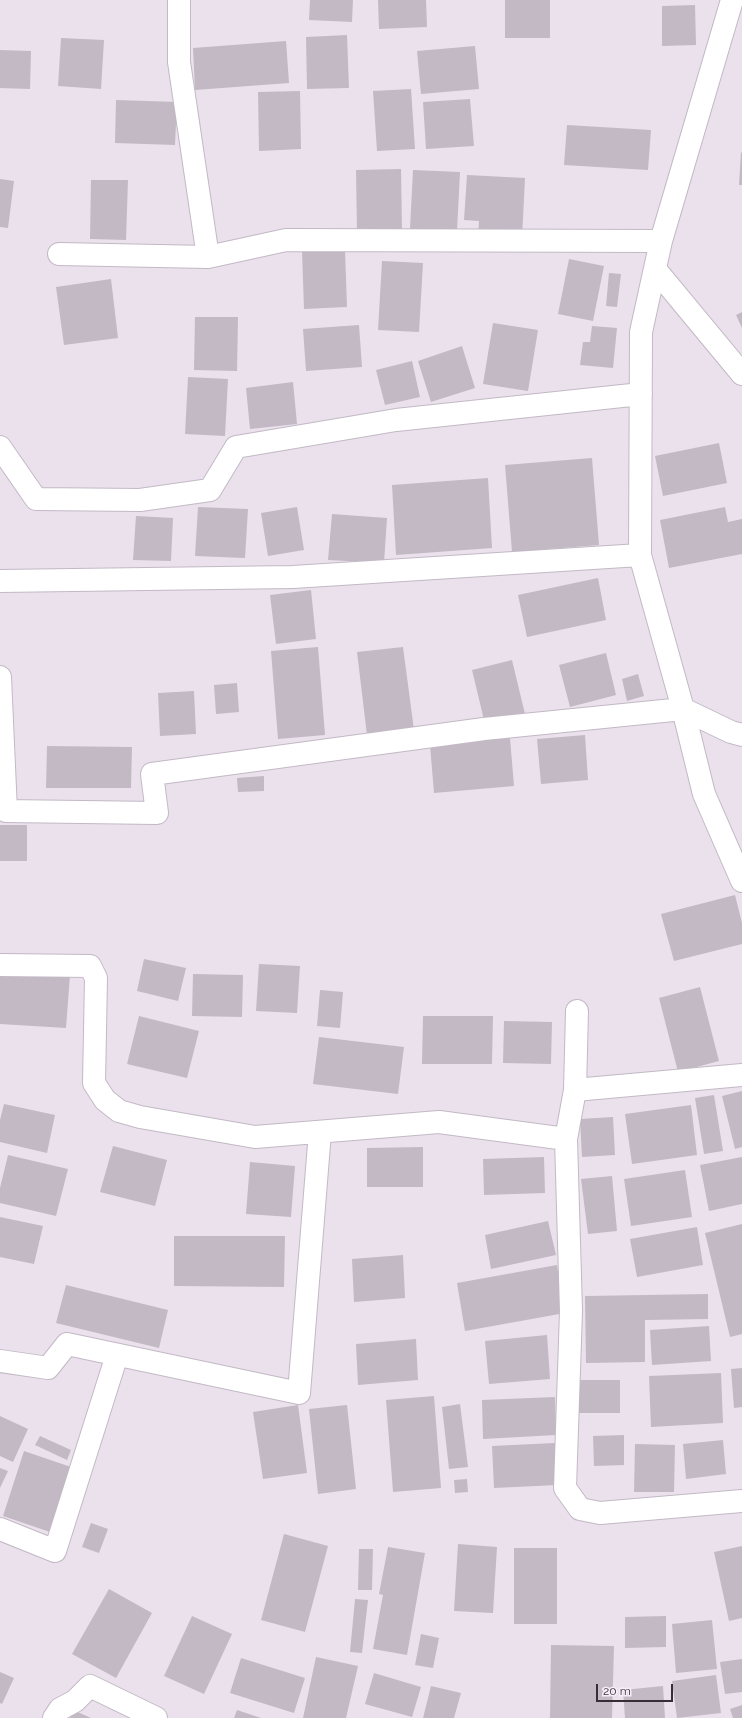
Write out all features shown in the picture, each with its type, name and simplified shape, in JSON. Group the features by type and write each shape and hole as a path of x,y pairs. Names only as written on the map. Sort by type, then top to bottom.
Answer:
{"street":[{"path":"179,0 179,62 208,256"},
{"path":"732,0 661,241 642,332 640,554 683,709 704,794 742,881"},
{"path":"59,254 208,256 286,240 661,241"},
{"path":"655,269 742,374"},
{"path":"0,447 36,499 140,500 210,490 236,447 396,420 641,394"},
{"path":"0,581 293,577 640,554"},
{"path":"0,677 6,811 157,813 152,774 484,729 683,709 731,732 742,735"},
{"path":"0,965 90,966 96,978 94,1083 105,1100 119,1111 140,1117 255,1138 439,1122 566,1139"},
{"path":"577,1011 575,1090 566,1139 571,1311 565,1488 580,1509 600,1513 742,1502"},
{"path":"575,1090 742,1075"},
{"path":"0,1361 48,1368 67,1344 299,1393 320,1132"},
{"path":"0,1529 55,1551 117,1355"},
{"path":"54,1718 60,1709 75,1701 90,1686 156,1718"}],"building":[{"path":"310,0 353,0 352,22 309,20"},
{"path":"378,0 426,0 427,27 379,29"},
{"path":"505,0 550,0 550,38 505,38"},
{"path":"695,5 696,45 662,46 662,6"},
{"path":"347,35 349,88 307,89 306,37"},
{"path":"61,38 104,40 101,89 58,86"},
{"path":"286,41 289,83 195,90 193,48"},
{"path":"475,46 479,89 421,94 417,51"},
{"path":"0,50 31,51 30,89 0,88"},
{"path":"411,89 415,149 377,151 373,91"},
{"path":"300,91 301,149 259,151 258,92"},
{"path":"470,99 474,146 426,149 423,102"},
{"path":"116,100 177,102 175,145 115,143"},
{"path":"567,125 651,130 648,170 564,165"},
{"path":"741,152 742,185 739,185"},
{"path":"401,169 402,232 357,233 356,170"},
{"path":"413,170 460,172 457,231 410,229"},
{"path":"467,175 525,178 522,238 478,236 479,221 464,220"},
{"path":"0,179 14,181 8,228 0,227"},
{"path":"91,180 128,180 126,240 90,239"},
{"path":"345,250 347,307 304,309 302,251"},
{"path":"569,259 604,266 593,321 558,314"},
{"path":"382,261 423,263 419,332 378,330"},
{"path":"609,273 621,274 617,307 606,306"},
{"path":"111,279 118,338 64,345 56,287"},
{"path":"742,312 742,328 736,315"},
{"path":"195,317 238,317 237,371 194,370"},
{"path":"493,323 538,330 528,391 483,384"},
{"path":"359,325 362,367 306,371 303,329"},
{"path":"592,326 617,328 613,368 580,365 583,342 590,342"},
{"path":"462,346 475,388 431,402 418,361"},
{"path":"412,361 420,397 385,405 376,370"},
{"path":"188,377 228,379 225,436 185,434"},
{"path":"293,382 297,424 250,429 246,388"},
{"path":"719,443 727,483 663,496 655,456"},
{"path":"592,458 599,545 512,552 505,465"},
{"path":"488,478 492,548 396,555 392,485"},
{"path":"198,507 248,509 245,558 195,556"},
{"path":"297,507 304,550 268,556 261,513"},
{"path":"725,507 728,522 742,519 742,554 669,568 660,520"},
{"path":"332,514 387,518 384,563 328,560"},
{"path":"136,516 173,518 171,561 133,560"},
{"path":"598,578 606,620 527,637 518,595"},
{"path":"311,590 316,639 276,644 270,595"},
{"path":"318,647 325,735 278,739 271,651"},
{"path":"403,647 414,730 367,735 357,652"},
{"path":"606,653 616,695 570,707 559,665"},
{"path":"512,660 525,714 485,724 472,670"},
{"path":"638,674 644,696 627,701 622,679"},
{"path":"237,683 239,712 216,714 214,685"},
{"path":"194,691 196,734 160,736 158,693"},
{"path":"585,735 588,780 541,784 537,739"},
{"path":"510,738 514,786 434,793 430,745"},
{"path":"47,746 132,747 131,788 46,788"},
{"path":"264,776 264,791 238,792 237,778"},
{"path":"0,825 27,825 27,861 0,861"},
{"path":"735,895 742,923 742,944 674,961 661,914"},
{"path":"144,959 186,968 178,1001 137,991"},
{"path":"259,964 300,966 297,1013 256,1011"},
{"path":"0,970 70,975 66,1028 0,1024"},
{"path":"193,974 243,975 242,1017 192,1016"},
{"path":"700,987 719,1061 678,1072 659,998"},
{"path":"320,990 343,992 340,1028 317,1026"},
{"path":"139,1016 199,1031 187,1078 127,1064"},
{"path":"423,1016 493,1016 492,1064 422,1064"},
{"path":"504,1021 552,1022 551,1064 503,1063"},
{"path":"319,1037 404,1047 398,1094 313,1084"},
{"path":"742,1091 742,1147 735,1149 722,1096"},
{"path":"714,1095 723,1151 704,1154 695,1098"},
{"path":"4,1104 55,1115 47,1153 0,1142 0,1120"},
{"path":"691,1105 697,1155 632,1164 625,1114"},
{"path":"613,1117 615,1155 582,1157 580,1119"},
{"path":"113,1146 167,1160 155,1206 100,1192"},
{"path":"423,1147 423,1187 367,1187 367,1148"},
{"path":"8,1155 68,1169 56,1216 0,1203 0,1188"},
{"path":"544,1157 545,1193 484,1195 483,1159"},
{"path":"742,1157 742,1204 709,1211 700,1165"},
{"path":"250,1162 295,1166 291,1217 246,1214"},
{"path":"685,1170 692,1217 631,1226 624,1179"},
{"path":"612,1176 617,1231 588,1234 581,1179"},
{"path":"0,1217 43,1226 34,1264 0,1257"},
{"path":"548,1221 556,1255 491,1269 485,1235"},
{"path":"742,1224 742,1334 730,1337 705,1233"},
{"path":"697,1227 703,1265 637,1277 630,1239"},
{"path":"174,1236 285,1236 284,1287 174,1286"},
{"path":"403,1255 405,1298 354,1302 352,1259"},
{"path":"557,1265 565,1313 465,1331 457,1283"},
{"path":"66,1285 168,1310 159,1348 56,1323"},
{"path":"708,1294 708,1319 645,1320 645,1362 586,1363 585,1296"},
{"path":"709,1326 711,1361 652,1365 650,1330"},
{"path":"547,1335 550,1379 489,1384 485,1341"},
{"path":"416,1339 418,1380 358,1385 356,1344"},
{"path":"742,1368 742,1407 734,1408 731,1369"},
{"path":"721,1373 723,1423 651,1427 649,1376"},
{"path":"575,1380 620,1380 620,1413 575,1413"},
{"path":"434,1396 441,1488 393,1492 386,1400"},
{"path":"555,1397 556,1435 483,1439 482,1400"},
{"path":"460,1404 468,1467 449,1469 442,1407"},
{"path":"298,1405 307,1473 263,1479 253,1412"},
{"path":"347,1405 356,1489 318,1494 309,1409"},
{"path":"0,1416 28,1429 13,1462 0,1456"},
{"path":"624,1435 624,1465 594,1466 593,1436"},
{"path":"40,1436 71,1450 67,1460 35,1445"},
{"path":"723,1440 726,1474 686,1479 683,1444"},
{"path":"555,1443 557,1485 494,1488 492,1446"},
{"path":"635,1444 675,1445 674,1492 634,1492"},
{"path":"24,1451 71,1467 50,1532 3,1516"},
{"path":"0,1468 8,1471 0,1488"},
{"path":"467,1479 468,1492 455,1493 454,1480"},
{"path":"91,1523 108,1529 99,1553 82,1547"},
{"path":"284,1534 328,1546 305,1632 261,1620"},
{"path":"458,1544 497,1547 493,1613 454,1611"},
{"path":"742,1546 742,1618 729,1621 714,1552"},
{"path":"388,1547 425,1553 407,1655 373,1649 383,1595 379,1594"},
{"path":"514,1548 557,1548 557,1624 514,1624"},
{"path":"359,1549 373,1549 372,1590 358,1590"},
{"path":"109,1589 152,1613 116,1678 72,1654"},
{"path":"355,1599 368,1600 362,1653 350,1652"},
{"path":"192,1616 232,1634 204,1694 164,1676"},
{"path":"666,1616 666,1647 625,1648 625,1617"},
{"path":"712,1620 717,1669 676,1673 672,1624"},
{"path":"421,1634 439,1638 433,1668 415,1665"},
{"path":"551,1645 614,1646 612,1718 550,1718"},
{"path":"316,1657 358,1666 346,1718 303,1718"},
{"path":"241,1658 305,1678 294,1713 230,1693"},
{"path":"742,1659 742,1692 725,1694 720,1662"},
{"path":"0,1672 14,1678 2,1704 0,1703"},
{"path":"374,1673 421,1687 412,1717 365,1704"},
{"path":"716,1675 721,1713 677,1718 672,1681"},
{"path":"431,1686 461,1693 454,1718 423,1718"},
{"path":"663,1686 665,1718 625,1718 623,1690"},
{"path":"742,1705 742,1718 733,1718 730,1709"},
{"path":"73,1710 91,1718 70,1718"},
{"path":"237,1710 261,1718 234,1718"}]}
